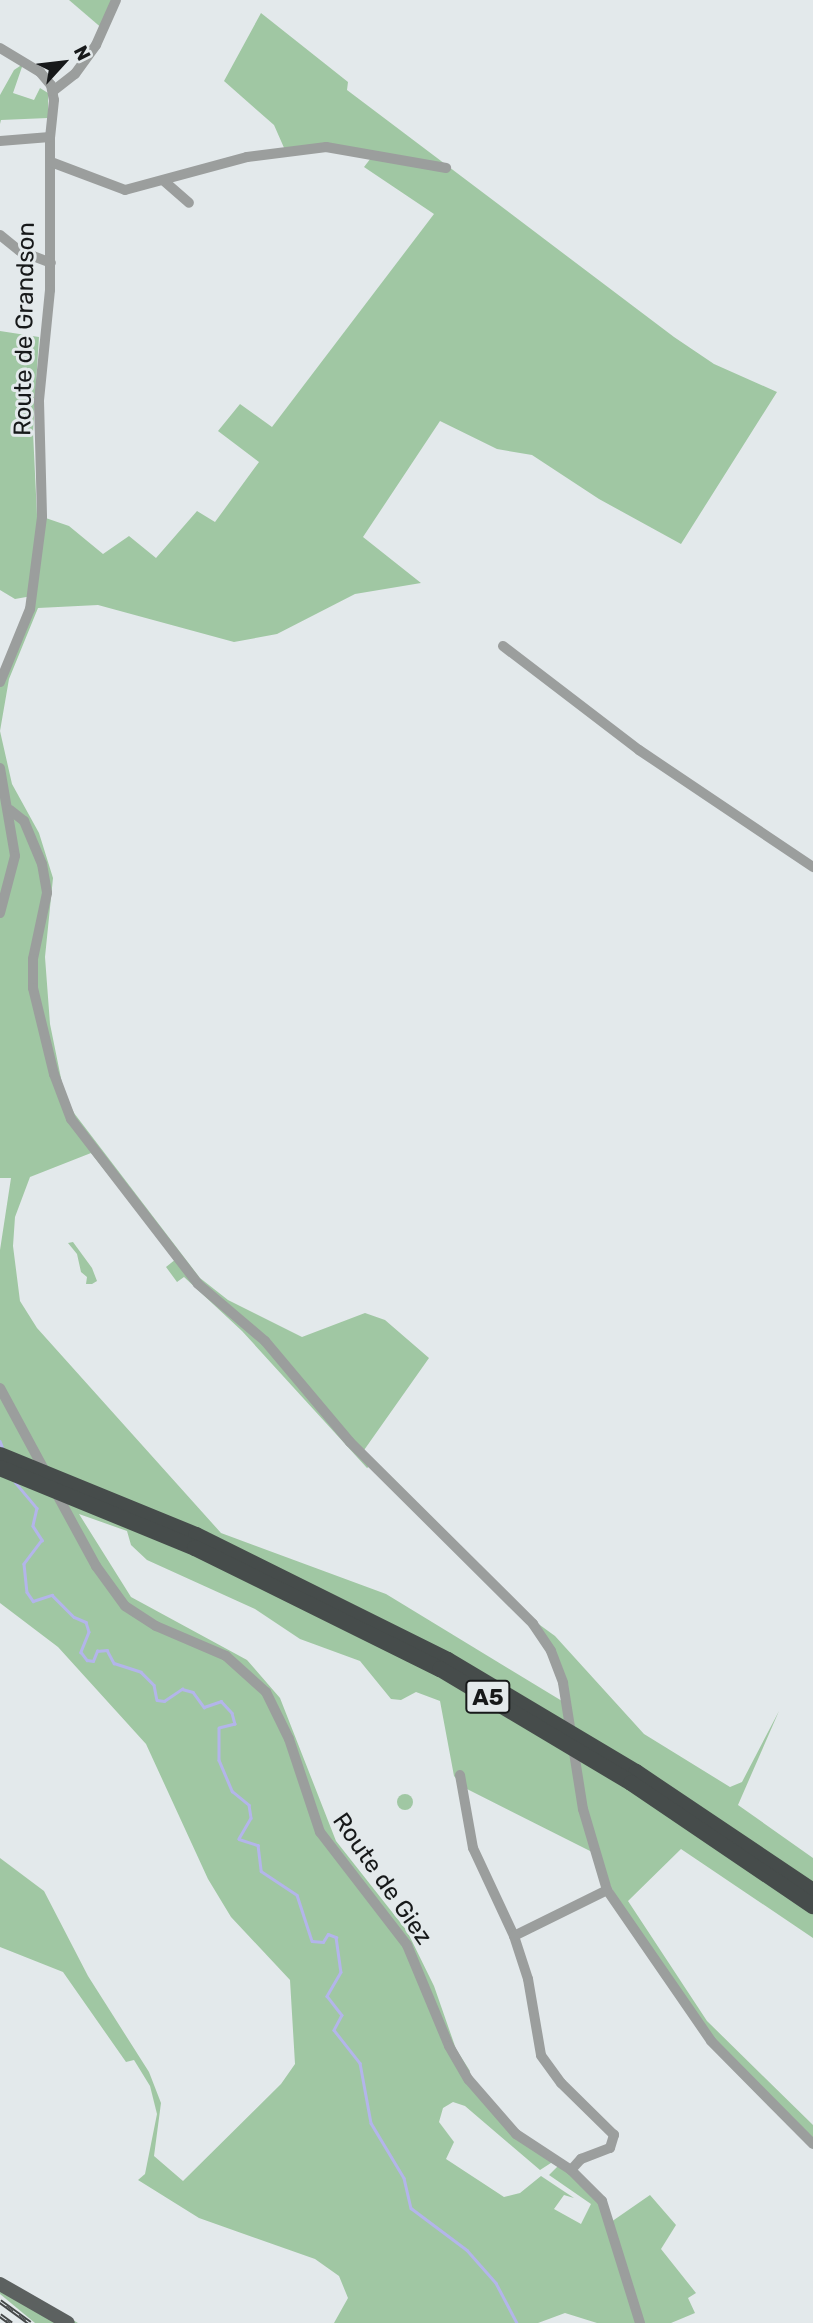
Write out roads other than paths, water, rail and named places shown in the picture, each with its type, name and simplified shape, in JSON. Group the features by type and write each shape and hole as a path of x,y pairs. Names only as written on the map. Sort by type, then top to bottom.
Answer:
{"highway":[{"name":"A5","path":"0,1455 355,1611 505,1692 646,1778 813,1891"},
{"name":"A5","path":"0,1468 144,1519 348,1622 520,1715 631,1783 813,1906"}],"main road":[{"path":"0,2284 61,2321"}],"street":[{"path":"0,48 30,64 53,91 75,74 91,52 116,0"},
{"name":"Route de Grandson","path":"0,682 24,628 37,571 44,490 39,401 51,263 50,137 53,91"},
{"path":"0,141 50,137"},
{"path":"51,162 125,190 247,157 336,146 446,168"},
{"path":"164,181 188,203"},
{"path":"0,235 20,251 51,263"},
{"path":"503,646 639,750 813,867"},
{"path":"0,768 10,810 15,856 0,913"},
{"path":"10,810 24,821 42,864 47,893 33,959 33,988 54,1074 71,1119 198,1284 265,1341 350,1442 533,1624 556,1661 567,1704 589,1835 607,1890 710,2041 813,2144"},
{"name":"Route de Giez","path":"0,1388 71,1522 117,1598 156,1626 226,1656 266,1692 289,1739 320,1832 407,1945 449,2046 469,2080 516,2134 571,2171 606,2208 621,2273 640,2323"},
{"path":"460,1775 474,1849 514,1936 528,1979 541,2055 561,2083 614,2135 610,2148 581,2159 571,2171"},
{"path":"514,1936 607,1890"}],"waterway":[{"path":"0,1441 3,1449"},
{"path":"15,1482 37,1508 33,1526 42,1540 24,1564 27,1592 33,1601 52,1595 74,1617 86,1622 89,1632 81,1652 87,1660 93,1661 97,1651 107,1650 114,1663 141,1672 154,1685 157,1700 164,1701 182,1689 193,1692 204,1707 221,1701 232,1713 235,1724 219,1728 219,1760 232,1791 249,1805 251,1818 239,1839 258,1845 261,1871 297,1895 312,1941 323,1942 328,1934 336,1937 341,1972 327,1996 342,2015 334,2030 360,2063 371,2123 404,2178 411,2208 467,2250 496,2283 517,2323"}],"railway":[{"path":"0,2301 30,2323"},
{"path":"0,2315 11,2323"}]}
